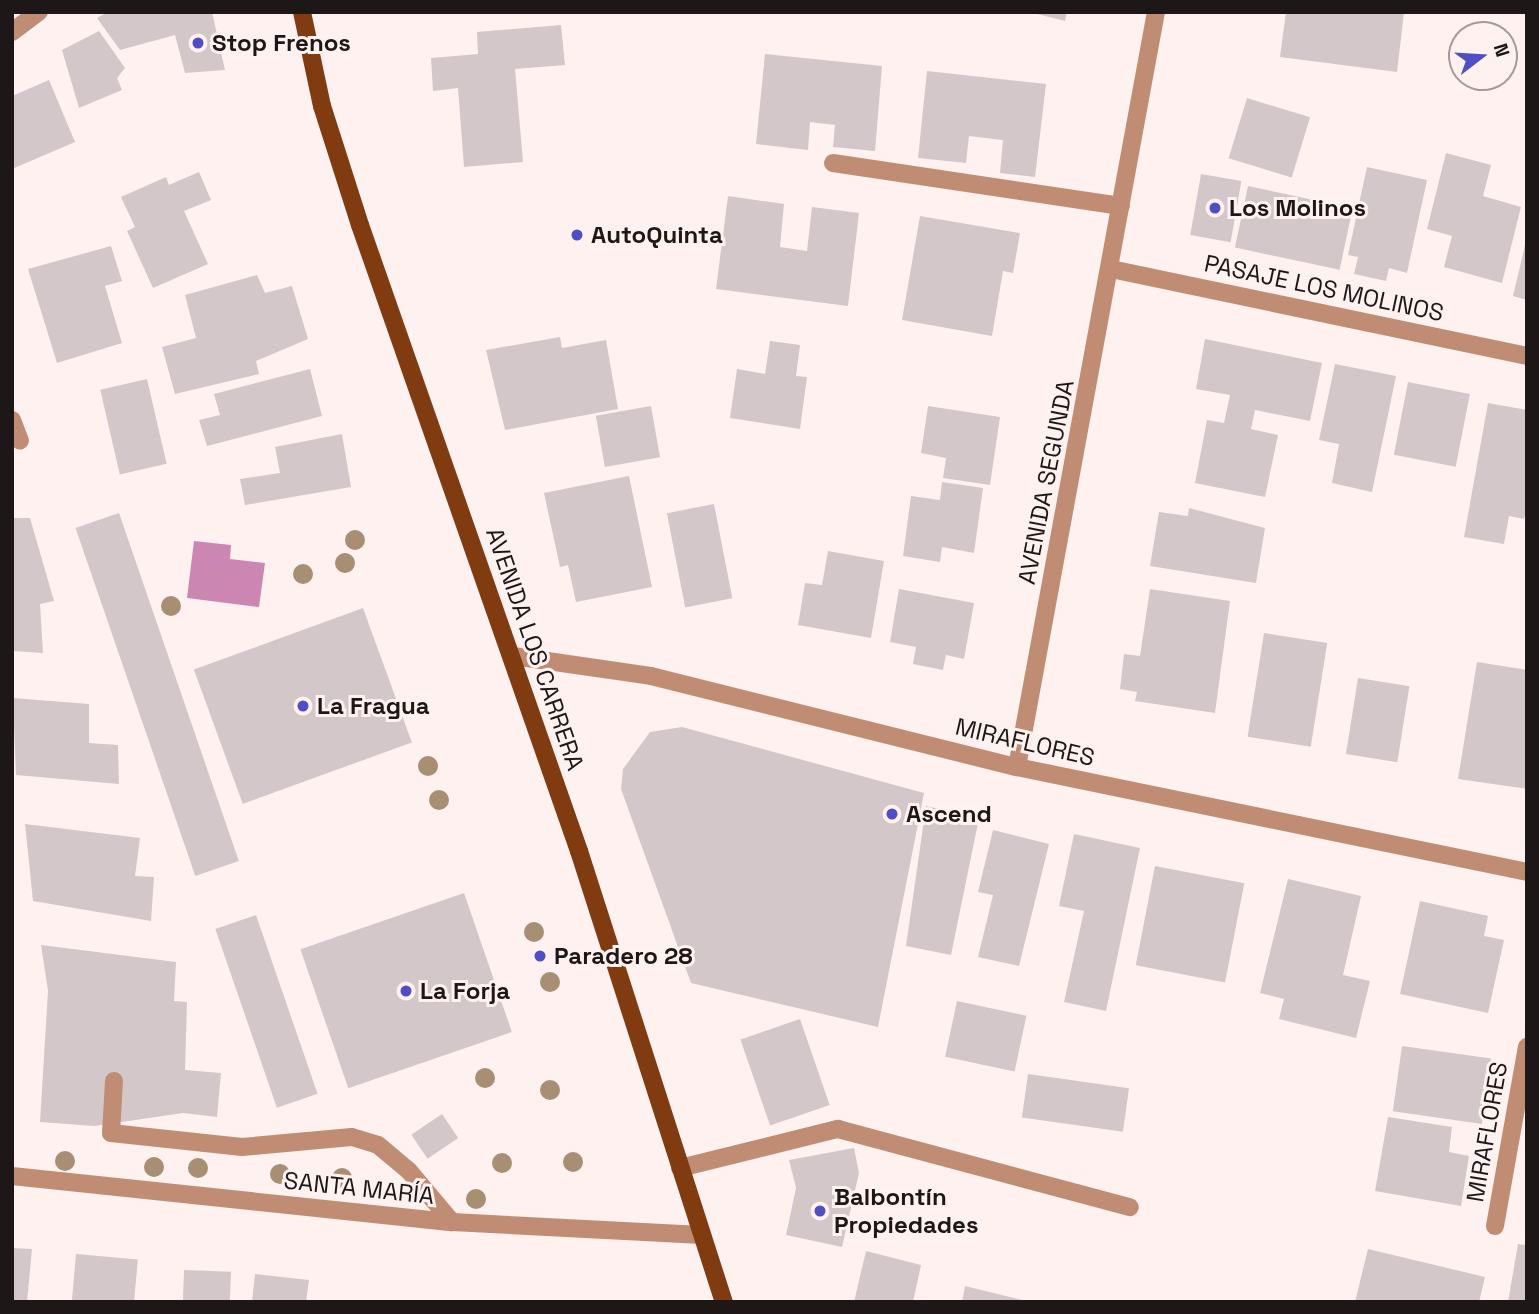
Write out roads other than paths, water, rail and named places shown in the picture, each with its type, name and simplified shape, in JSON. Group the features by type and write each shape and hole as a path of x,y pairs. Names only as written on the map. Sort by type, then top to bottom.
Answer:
{"main road":[{"name":"AVENIDA LOS CARRERA","path":"302,12 322,106 360,225 513,656 724,1302"}],"street":[{"path":"12,32 39,12"},
{"name":"AVENIDA SEGUNDA","path":"1017,766 1111,269 1156,12"},
{"path":"833,163 1121,206"},
{"name":"PASAJE LOS MOLINOS","path":"1111,269 1527,356"},
{"path":"12,420 20,441"},
{"name":"MIRAFLORES","path":"513,656 651,676 1017,766 1527,872"},
{"name":"MIRAFLORES","path":"1495,1226 1527,1047"},
{"path":"114,1081 111,1133 242,1147 272,1140 352,1137 378,1145 452,1222"},
{"path":"680,1168 838,1129 1130,1207"},
{"name":"SANTA MARÍA","path":"12,1176 452,1222 702,1235"}],"place":[{"name":"Stop Frenos","path":"198,43"},
{"name":"Los Molinos","path":"1215,208"},
{"name":"AutoQuinta","path":"577,235"},
{"name":"La Fragua","path":"303,706"},
{"name":"Ascend","path":"892,814"},
{"name":"Paradero 28","path":"540,956"},
{"name":"La Forja","path":"406,991"},
{"name":"Balbontín Propiedades","path":"820,1211"}]}
